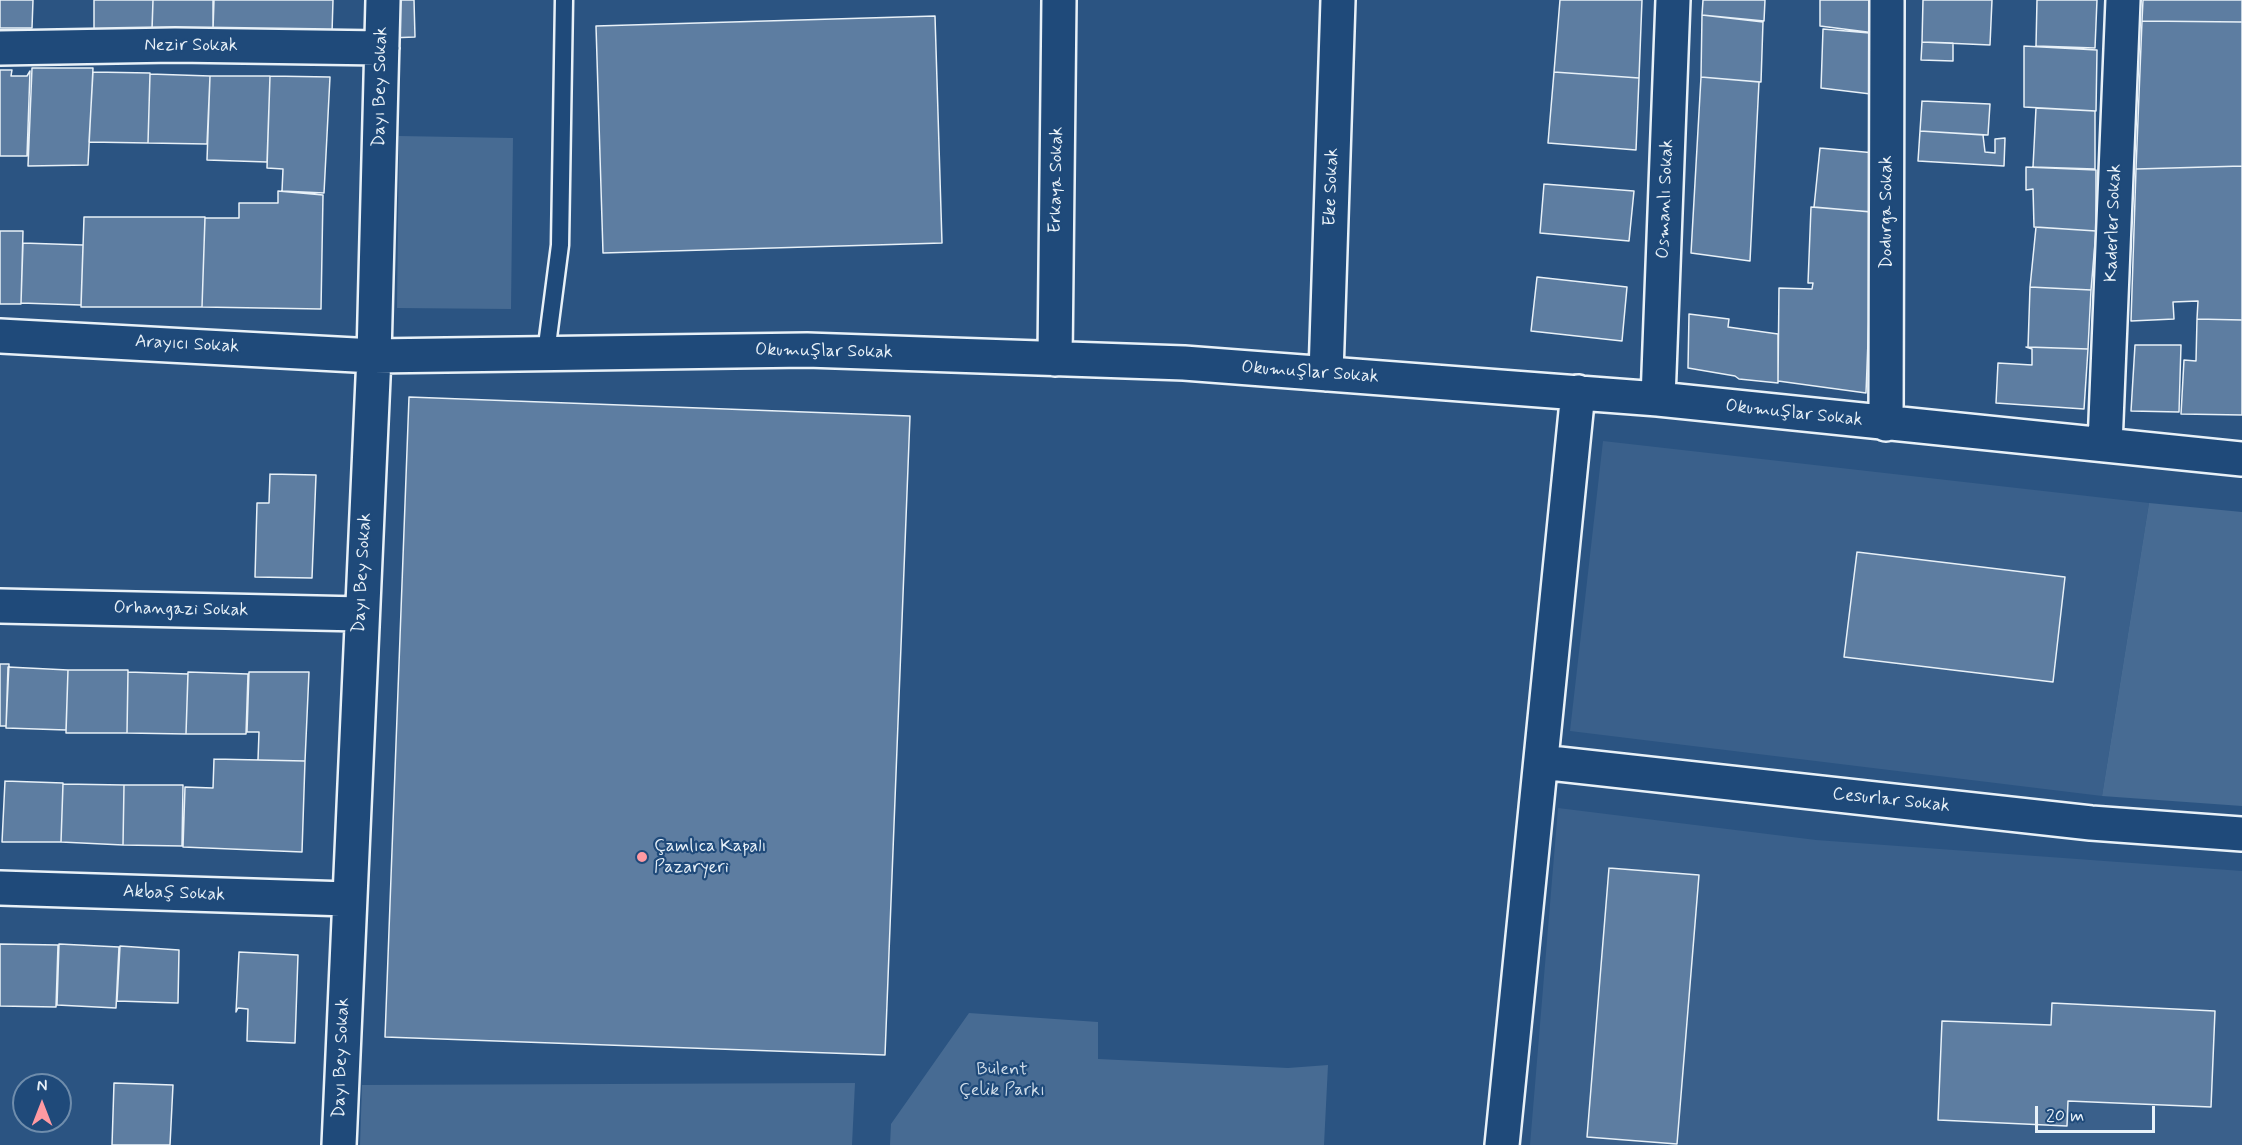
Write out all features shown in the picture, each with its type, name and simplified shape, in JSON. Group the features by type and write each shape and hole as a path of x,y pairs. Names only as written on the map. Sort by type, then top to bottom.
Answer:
{"street":[{"name":"Dayı Bey Sokak","path":"339,1145 348,899 374,356 383,0"},
{"name":"Erkaya Sokak","path":"1055,359 1059,0"},
{"name":"Eke Sokak","path":"1326,374 1338,0"},
{"name":"Osmanlı Sokak","path":"1658,399 1673,0"},
{"name":"Dodurga Sokak","path":"1886,424 1887,0"},
{"name":"Kaderler Sokak","path":"2104,445 2123,0"},
{"name":"Nezir Sokak","path":"0,48 175,45 382,48"},
{"name":"Arayıcı Sokak","path":"0,336 374,356"},
{"name":"Okumuşlar Sokak","path":"374,356 807,350 1184,363 1658,399 2242,459"},
{"path":"1502,1145 1578,392"},
{"name":"Orhangazi Sokak","path":"0,606 361,614"},
{"name":"Cesurlar Sokak","path":"1541,762 2079,822 2242,834"},
{"name":"Akbaş Sokak","path":"0,888 348,899"}],"lane":[{"path":"546,353 560,245 564,0"}],"shaded area":[{"path":"1603,441 2149,503 2102,796 1570,731"},
{"path":"1558,808 1816,840 2242,871 2242,1145 1530,1145"}],"green space":[{"path":"399,136 513,138 511,309 397,308"},
{"path":"2149,503 2242,512 2242,806 2102,796"},
{"name":"Bülent Çelik Parkı","path":"969,1013 1098,1022 1098,1059 1288,1068 1328,1065 1324,1145 890,1145 891,1124"},
{"path":"855,1083 852,1145 360,1145 362,1085"}],"building":[{"path":"0,0 33,0 32,28 0,28"},
{"path":"94,0 153,0 152,31 94,29"},
{"path":"153,0 213,0 213,30 152,28"},
{"path":"214,0 333,0 332,33 213,30"},
{"path":"388,0 414,0 415,37 389,38"},
{"path":"1560,0 1642,0 1639,78 1554,72"},
{"path":"1703,0 1765,0 1764,21 1702,15"},
{"path":"1820,0 1880,0 1875,33 1820,26"},
{"path":"1923,0 1992,0 1990,45 1922,42"},
{"path":"2037,0 2097,0 2095,48 2036,46"},
{"path":"2143,0 2242,0 2242,22 2142,21"},
{"path":"1702,15 1763,22 1761,82 1701,77"},
{"path":"935,16 942,243 603,253 596,26"},
{"path":"2142,21 2242,22 2242,166 2136,169"},
{"path":"1823,29 1881,34 1879,95 1821,88"},
{"path":"1922,42 1953,43 1953,61 1921,60"},
{"path":"2024,46 2097,50 2096,111 2024,107"},
{"path":"32,68 93,68 88,165 28,166"},
{"path":"0,70 12,70 11,76 27,76 30,71 27,156 0,156"},
{"path":"93,72 150,73 148,143 89,142"},
{"path":"1554,72 1639,78 1636,150 1548,143"},
{"path":"150,74 210,76 207,144 148,143"},
{"path":"210,76 270,76 267,162 207,160"},
{"path":"270,76 330,77 324,193 282,191 283,169 267,168"},
{"path":"1701,77 1759,82 1750,261 1691,253"},
{"path":"1922,101 1990,104 1988,135 1920,131"},
{"path":"2036,108 2095,111 2095,169 2033,167"},
{"path":"1920,131 1983,135 1985,152 1995,153 1995,139 2005,138 2004,166 1918,161"},
{"path":"1820,148 1875,153 1871,212 1814,207"},
{"path":"2242,166 2242,320 2197,319 2198,301 2173,302 2174,319 2131,321 2136,169"},
{"path":"2026,167 2096,170 2096,231 2034,227 2033,189 2026,190"},
{"path":"1544,184 1634,191 1629,241 1540,233"},
{"path":"278,191 323,195 321,309 202,307 205,218 239,218 239,203 278,203"},
{"path":"1811,207 1873,212 1866,393 1778,381 1779,288 1812,289 1813,283 1808,283"},
{"path":"84,217 205,217 202,307 81,307"},
{"path":"2036,227 2096,231 2091,290 2030,287"},
{"path":"0,231 23,231 21,304 0,304"},
{"path":"23,243 83,245 81,305 21,303"},
{"path":"1537,277 1627,287 1622,341 1531,331"},
{"path":"2030,287 2091,290 2088,349 2028,347"},
{"path":"1689,314 1729,319 1728,327 1778,334 1778,383 1739,379 1735,376 1688,368"},
{"path":"2197,319 2242,320 2242,415 2181,414 2184,360 2196,361"},
{"path":"2135,345 2181,345 2179,412 2131,411"},
{"path":"2026,347 2088,349 2084,409 1996,403 1998,363 2032,365 2032,349"},
{"name":"Çamlıca Kapalı Pazaryeri","path":"409,397 910,416 885,1055 385,1037"},
{"path":"270,474 316,475 312,578 255,577 257,503 269,503"},
{"path":"1857,552 2065,577 2053,682 1844,657"},
{"path":"0,664 9,664 6,726 0,726"},
{"path":"8,667 68,670 66,730 6,728"},
{"path":"68,670 128,670 127,733 66,733"},
{"path":"128,672 188,674 186,734 127,733"},
{"path":"188,672 248,674 246,734 186,734"},
{"path":"249,672 309,672 305,761 258,760 259,732 247,732"},
{"path":"214,759 305,761 302,852 183,847 185,787 213,788"},
{"path":"5,781 63,783 61,842 2,842"},
{"path":"63,784 124,785 123,845 61,842"},
{"path":"124,785 183,785 182,846 123,845"},
{"path":"1609,868 1699,875 1677,1144 1587,1137"},
{"path":"0,944 58,945 56,1007 0,1006"},
{"path":"59,944 119,947 116,1008 57,1005"},
{"path":"120,946 179,950 178,1003 117,1001"},
{"path":"239,952 298,955 295,1043 247,1041 248,1009 238,1008 236,1012"},
{"path":"2052,1003 2215,1011 2211,1107 2068,1101 2067,1126 1938,1120 1942,1021 2051,1025"},
{"path":"114,1083 173,1085 170,1145 112,1145"}],"place":[{"name":"Çamlıca Kapalı Pazaryeri","path":"642,857"}]}
